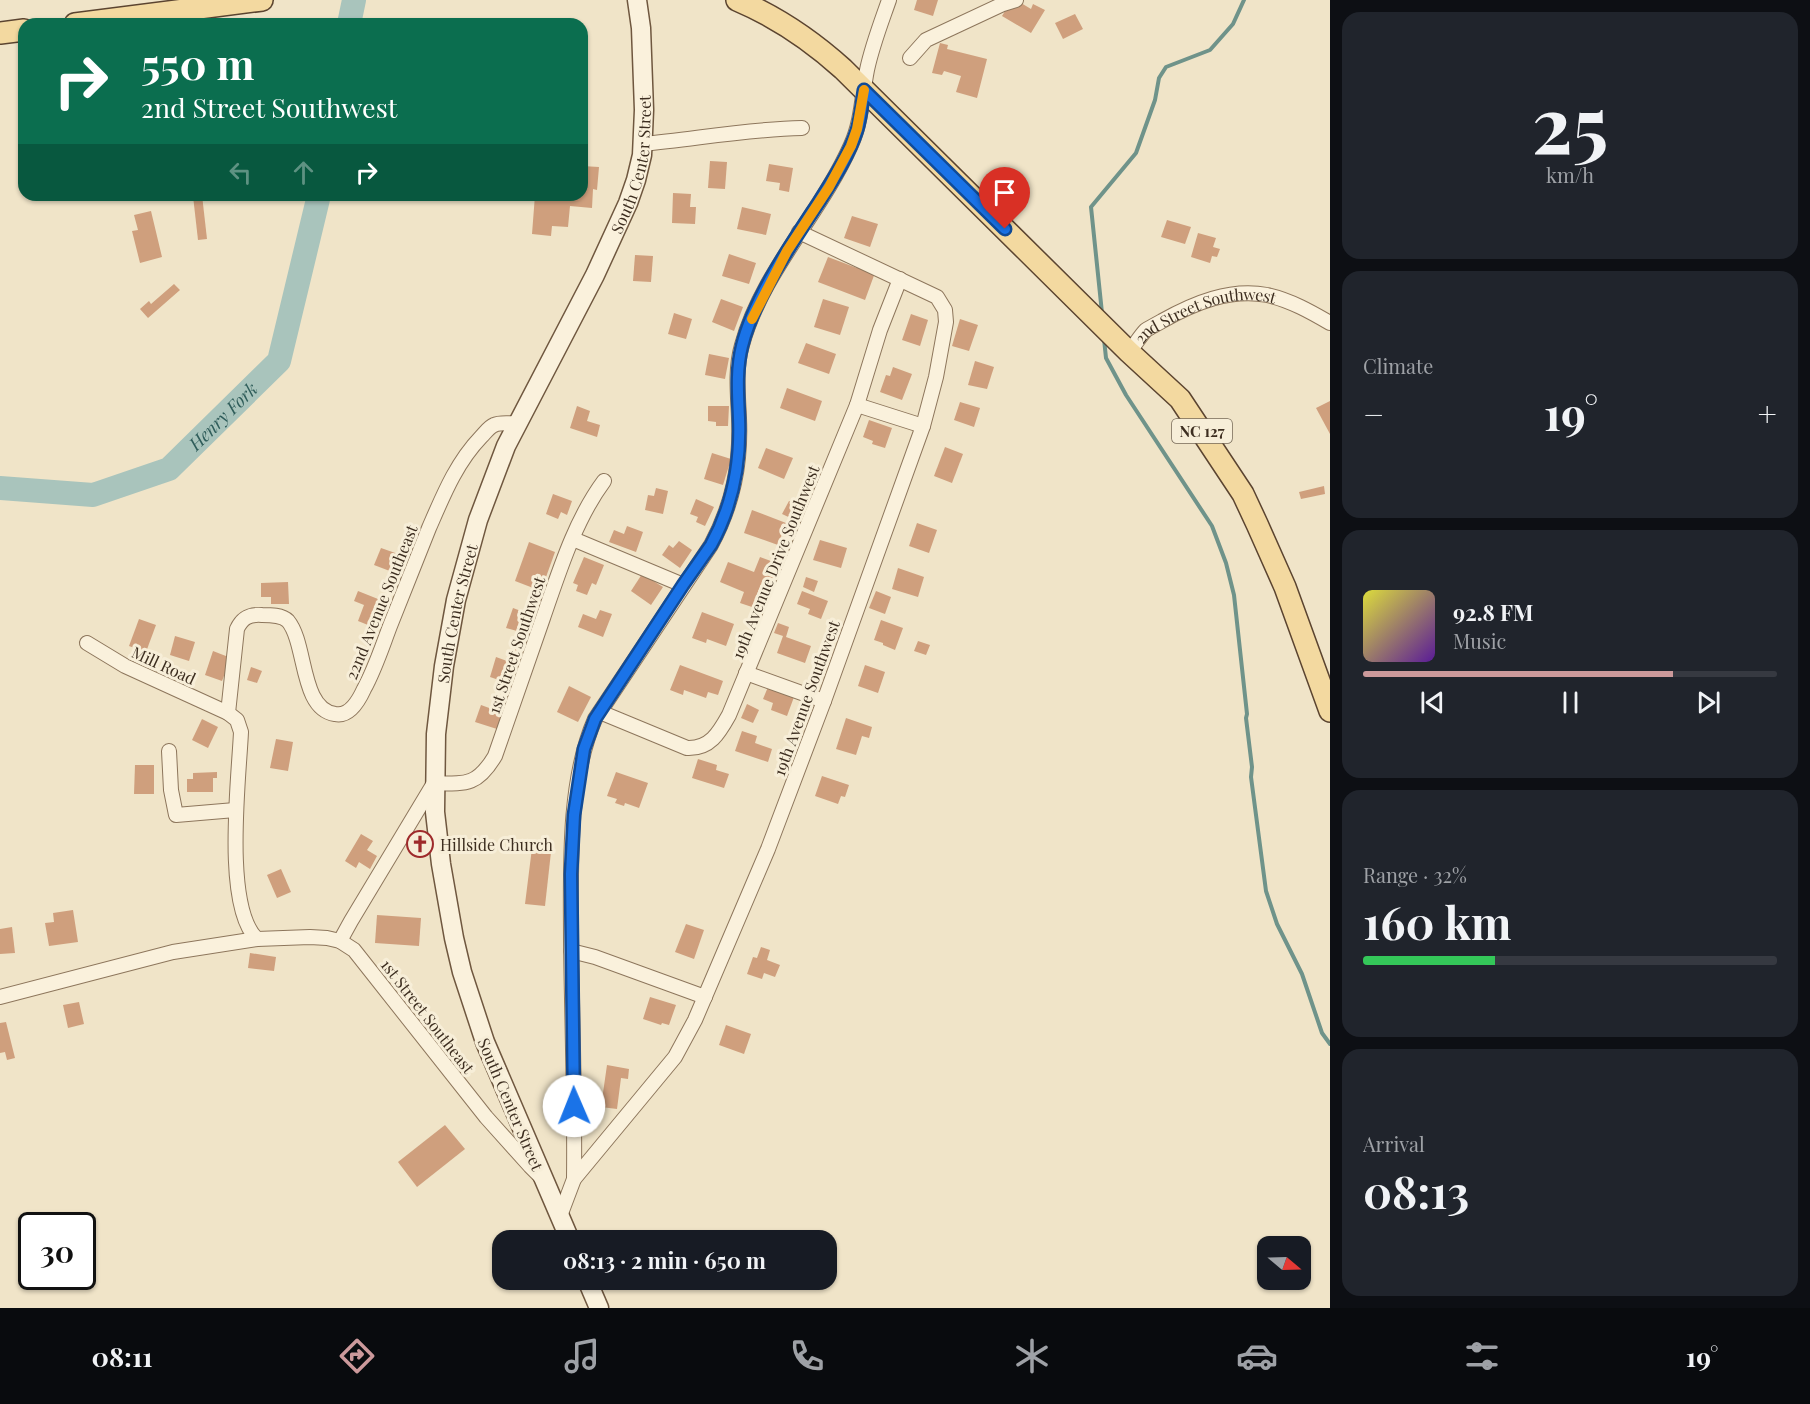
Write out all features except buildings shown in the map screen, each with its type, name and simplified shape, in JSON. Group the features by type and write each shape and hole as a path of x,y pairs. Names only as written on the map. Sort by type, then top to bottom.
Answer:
{"main road":[{"path":"122,18 262,0"},
{"name":"2nd Street Southwest","path":"737,0 768,15 813,43 864,90 1129,352"},
{"path":"0,33 18,31"},
{"name":"NC 127","path":"1129,352 1180,399 1243,494 1285,587 1330,711"}],"street":[{"name":"South Center Street","path":"566,1230 485,1042 462,972 453,938 446,894 435,812 434,783 439,699 456,600 478,520 516,423 596,275 636,180 643,144 643,75 638,0"},
{"path":"574,1179 571,874 574,815 584,749 595,719 711,545 723,522 731,500 739,448 738,370 742,345 760,300 829,187 851,146 857,129 871,52 889,0"},
{"path":"910,58 926,40 1016,0"},
{"path":"643,144 735,132 802,128"},
{"name":"19th Avenue Southwest","path":"560,1216 574,1179 675,1057 695,1020 768,849 824,701 923,426 939,361 946,322 945,310 937,297 800,232"},
{"name":"19th Avenue Drive Southwest","path":"600,712 687,748 697,748 709,742 720,732 857,405 880,330 900,279"},
{"name":"2nd Street Southwest","path":"1129,352 1146,331 1176,314 1199,303 1232,294 1252,293 1270,296 1311,312 1330,323"},
{"path":"857,405 923,426"},
{"name":"22nd Avenue Southeast","path":"228,713 237,629 241,621 258,614 287,620 296,636 313,697 322,709 339,715 348,712 354,706 378,659 441,498 456,470 469,450 489,428 495,424 516,423"},
{"name":"1st Street Southwest","path":"434,783 464,784 480,777 495,756 550,597 581,518 604,481"},
{"path":"573,539 683,585"},
{"name":"Mill Road","path":"87,643 125,666 228,713"},
{"path":"746,673 824,701"},
{"path":"228,713 237,720 241,732 235,810 238,884 244,912 253,935 257,939"},
{"path":"169,751 171,790 176,815 235,810"},
{"path":"0,996 173,952 257,939 310,937 340,941 434,783"},
{"name":"1st Street Southeast","path":"340,941 354,950 486,1117 542,1178"},
{"path":"571,951 595,957 705,997"},
{"path":"591,1290 599,1308"}],"waterway":[{"name":"Henry Fork","path":"350,18 354,0"},
{"path":"1102,313 1091,207 1136,153 1155,100 1159,78 1166,67 1210,50 1233,24 1244,0"},
{"name":"Henry Fork","path":"0,488 93,495 169,469 279,361 318,201"},
{"path":"1104,339 1106,358 1126,395 1212,526 1226,563 1234,595 1252,767 1251,777 1266,891 1277,924 1302,974 1322,1033 1330,1044"}],"slow traffic":[{"path":"752,319 787,251 829,187 851,146 857,129 864,90"}],"place":[{"name":"Hillside Church","path":"420,844"}],"route":[{"path":"574,1106 571,874 574,815 588,734 614,689 711,545 723,522 731,500 739,448 737,394 742,345 760,300 787,251 829,187 851,146 857,129 864,90 1005,229"}]}
